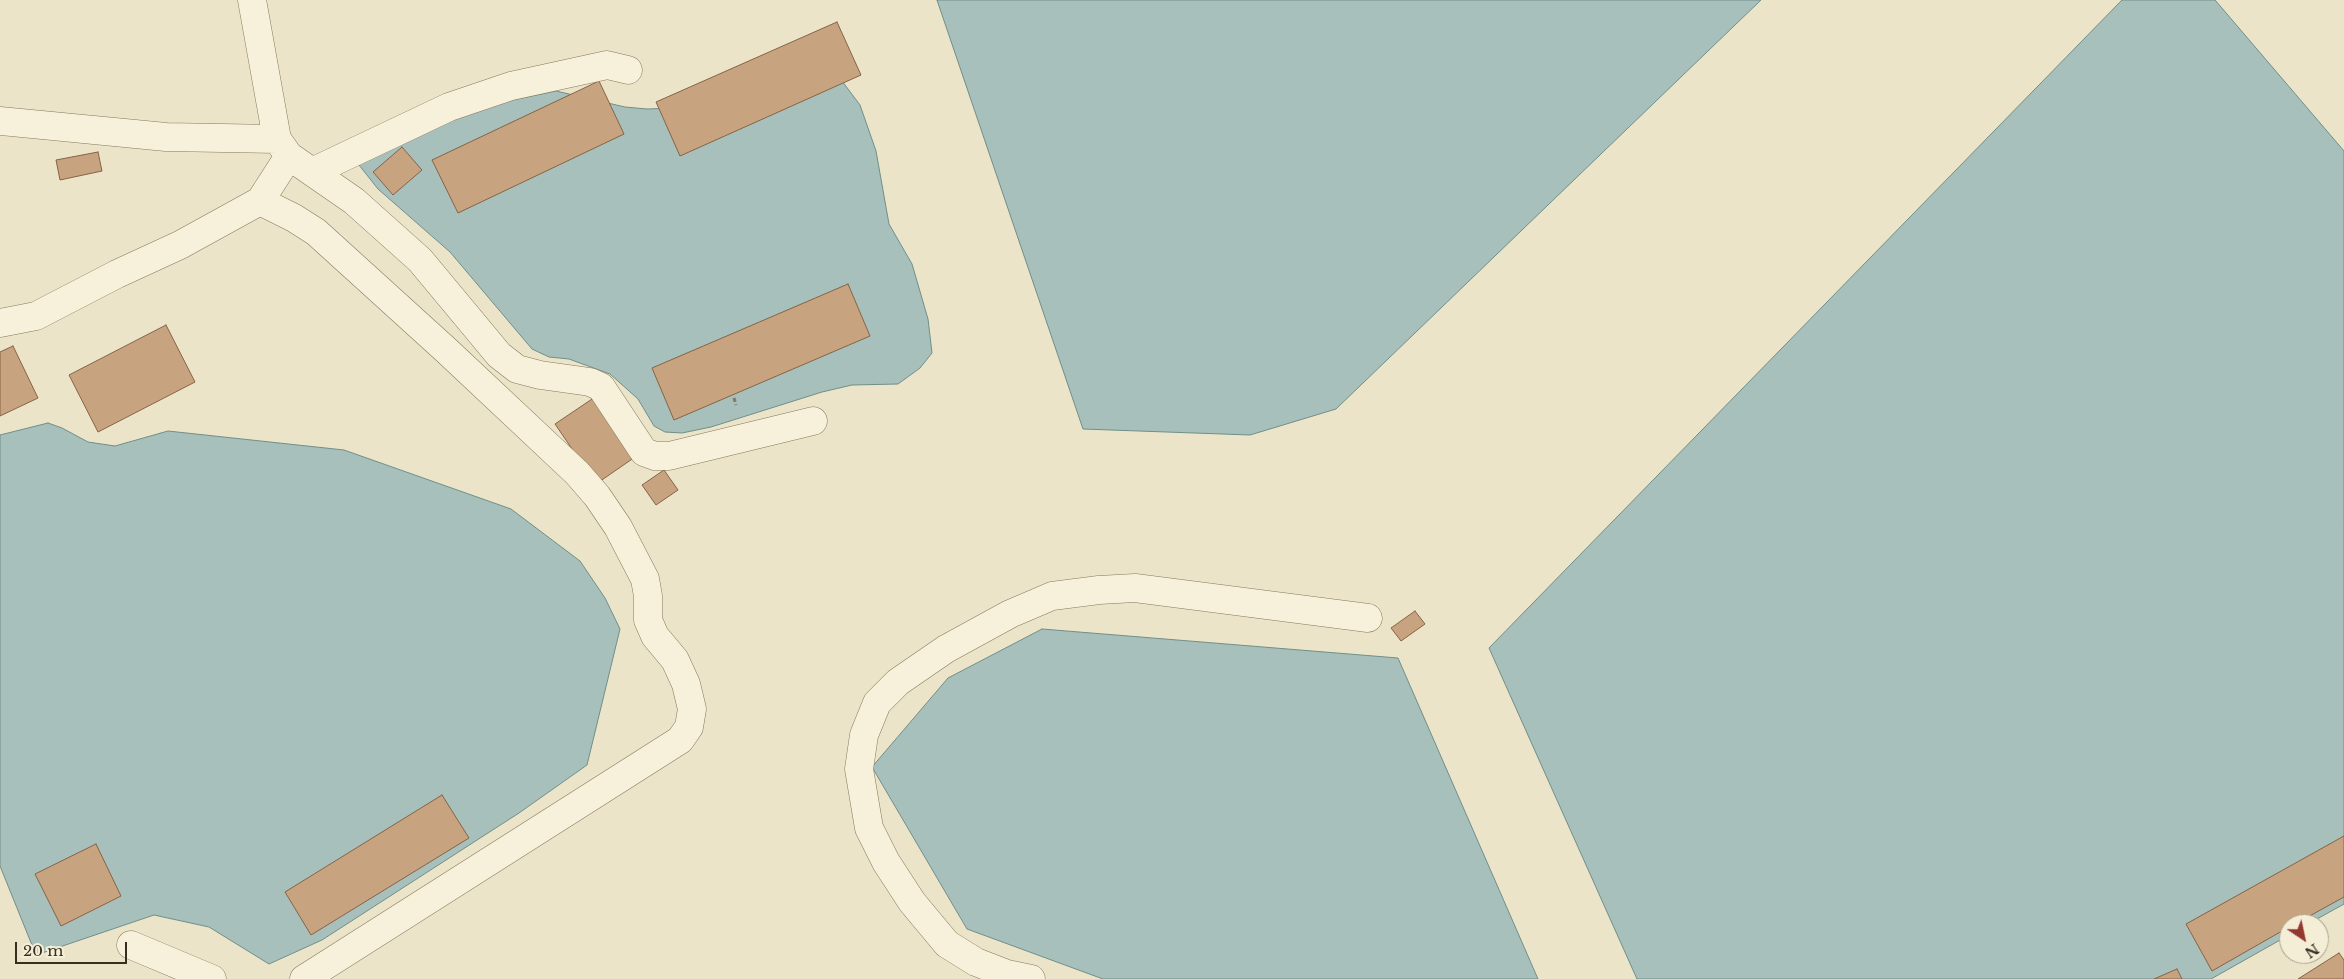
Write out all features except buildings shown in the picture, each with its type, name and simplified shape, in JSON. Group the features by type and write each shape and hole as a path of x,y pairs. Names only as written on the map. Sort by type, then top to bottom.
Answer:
{"street":[{"path":"0,323 36,316 117,274 180,245 260,202 283,148 252,0"},
{"path":"314,171 449,107 512,86 606,65 628,70"},
{"path":"0,121 283,148 354,201 420,260 505,360 517,369 540,375 590,382 601,387 644,452 655,456 669,456 813,421"},
{"path":"260,202 294,218 316,232 577,473 597,496 618,527 645,579 648,596 648,620 655,636 675,660 686,684 692,709 689,727 680,740 304,979"},
{"path":"1031,979 1007,974 976,962 947,944 912,902 886,862 869,828 858,769 864,735 877,703 898,682 946,649 1010,614 1052,596 1135,588 1368,618"},
{"path":"131,945 212,979"}],"water":[{"path":"937,0 1761,0 1336,409 1250,435 1083,429"},
{"path":"2122,0 2215,0 2344,151 2344,904 2326,914 2279,914 2279,941 2211,979 1637,979 1489,648"},
{"path":"839,77 860,105 876,151 889,224 912,264 928,319 932,353 920,368 898,384 852,385 822,392 711,427 682,433 665,432 654,426 638,399 610,374 569,359 549,357 532,349 450,252 378,189 359,165 363,154 498,103 556,91 625,107 647,109 675,108"},
{"path":"48,423 88,442 115,446 168,431 344,450 511,509 580,561 605,598 620,629 587,765 519,813 322,940 269,964 209,927 154,915 36,955 0,866 0,435"},
{"path":"1042,629 1398,658 1538,979 1103,979 967,929 872,767 948,678"}]}
